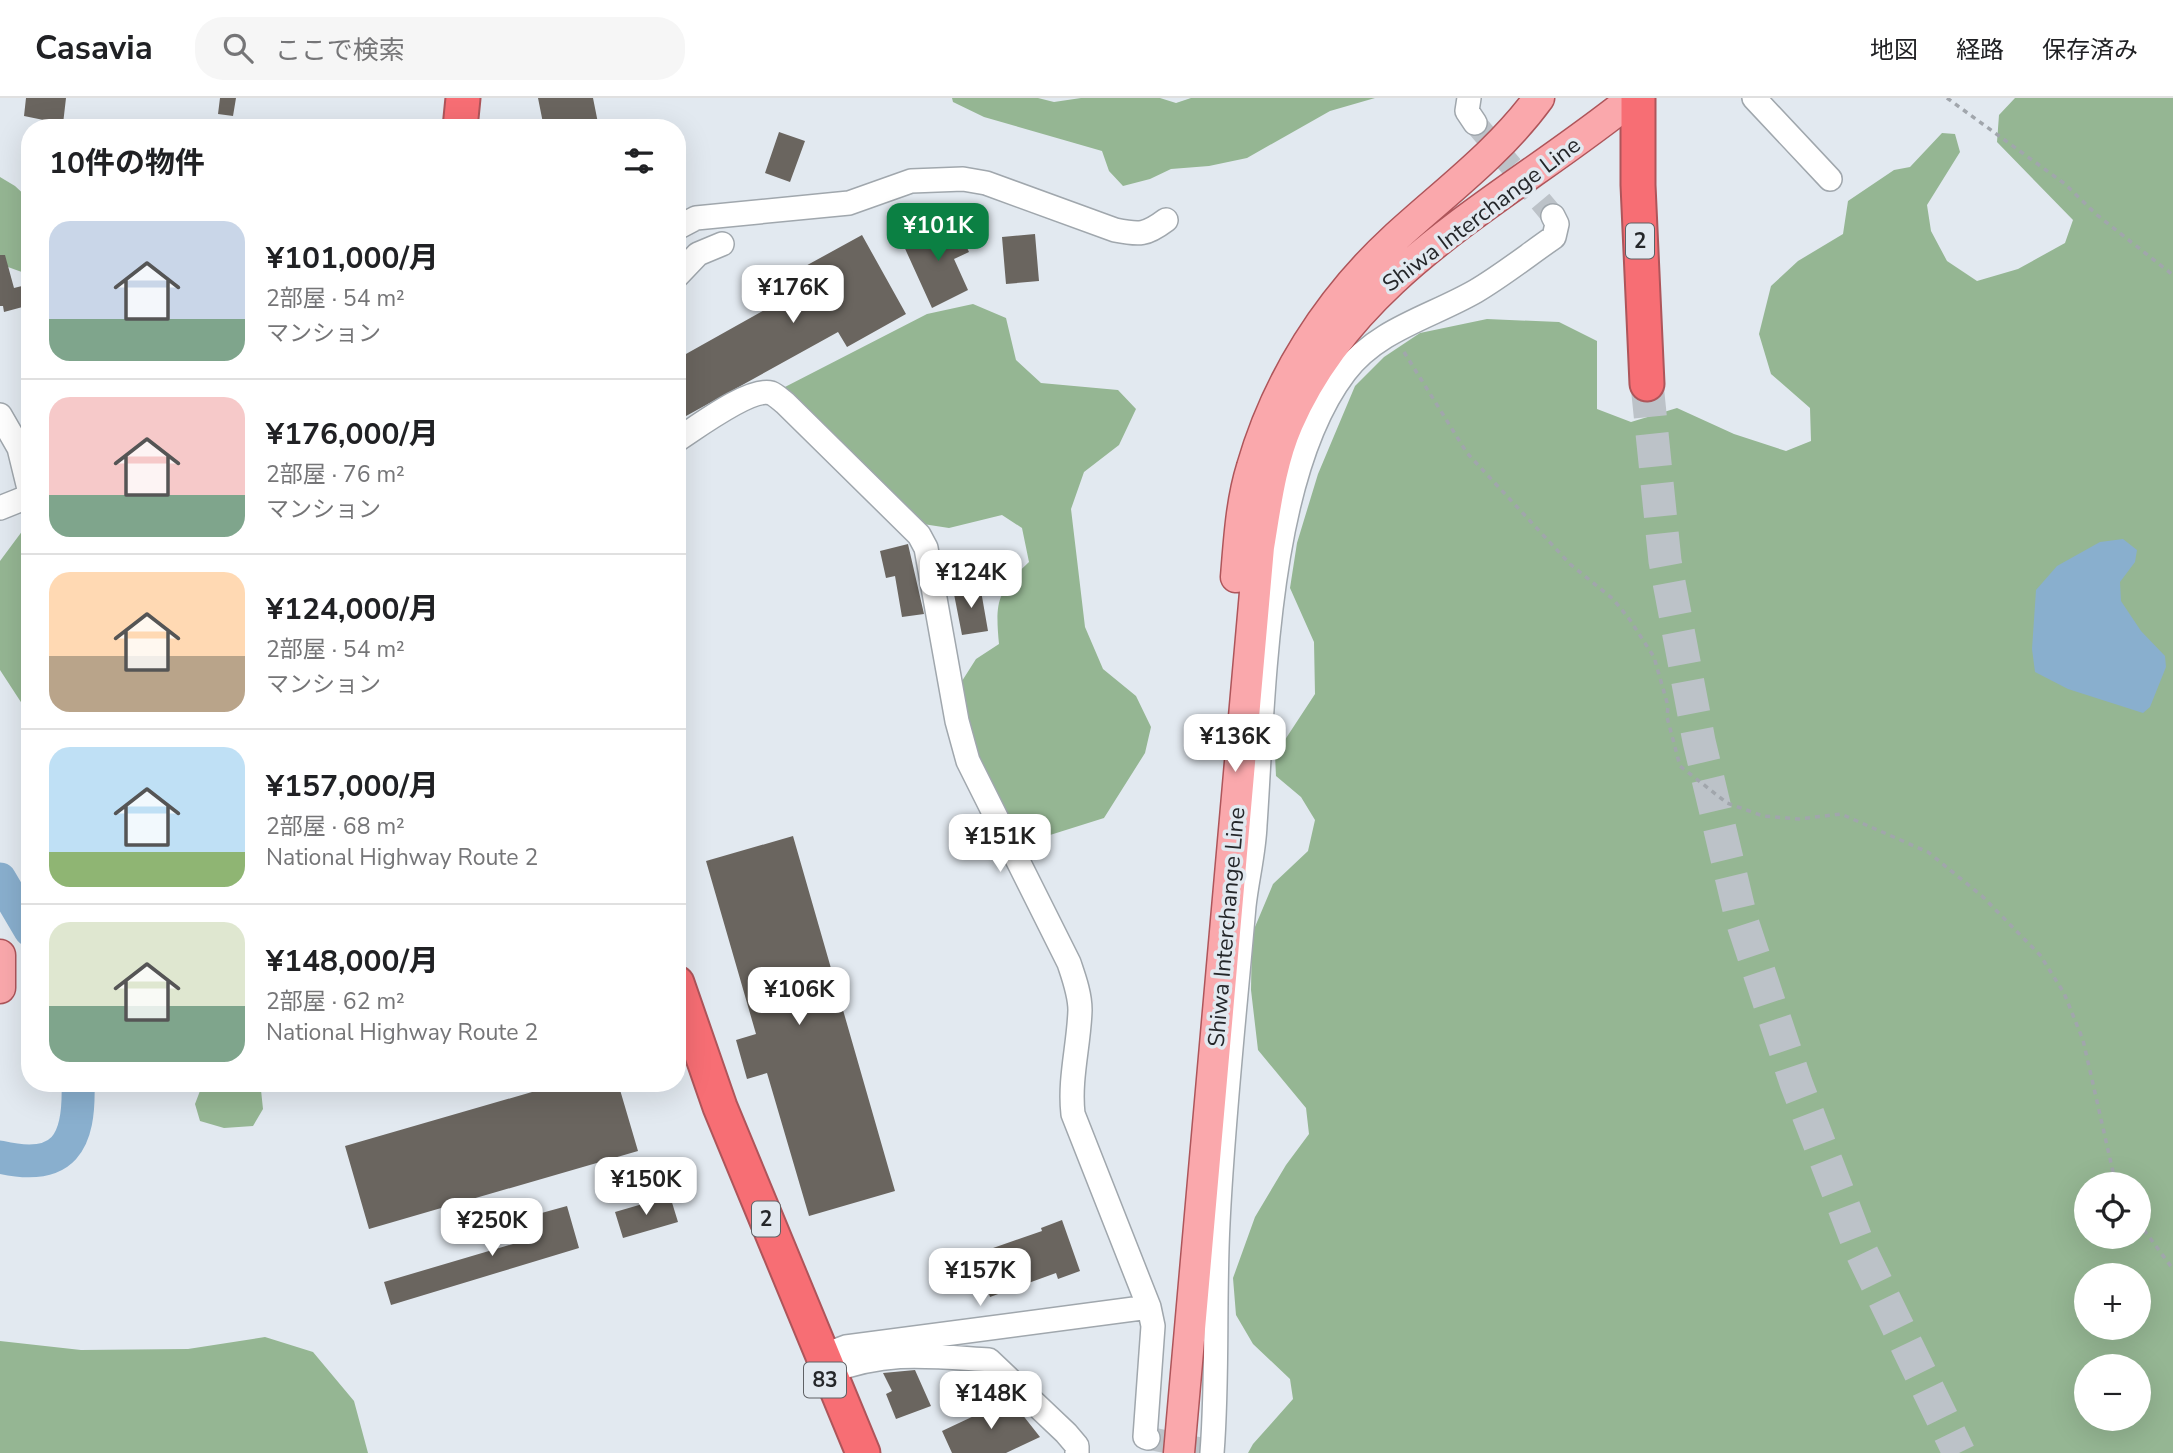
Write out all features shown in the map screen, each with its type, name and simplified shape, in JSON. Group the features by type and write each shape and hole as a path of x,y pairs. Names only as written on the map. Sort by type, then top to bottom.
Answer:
{"highway":[{"path":"461,119 463,98"},
{"name":"2","path":"1628,104 1638,185 1647,384"},
{"name":"2","path":"686,1009 720,1107 863,1453"}],"main road":[{"name":"Shiwa Interchange Line","path":"1155,1446 1239,537 1251,469 1270,413 1296,362 1356,277 1392,241 1501,144 1539,98"},
{"name":"Shiwa Interchange Line","path":"1201,1451 1259,547 1270,479 1288,424 1314,373 1343,331 1376,294 1447,235 1628,104"},
{"path":"0,955 0,988"},
{"name":"83","path":"802,1306 821,1371 854,1453"}],"street":[{"path":"1469,98 1466,111 1475,123"},
{"path":"1754,98 1830,179"},
{"path":"686,223 696,218 849,203 911,181 963,179 986,183 1123,231 1149,233 1166,220"},
{"path":"1201,1451 1245,901 1255,828 1257,761 1273,598 1297,476 1329,395 1347,369 1371,347 1400,327 1475,291 1554,237 1557,224 1553,216"},
{"path":"686,267 698,254 722,244"},
{"path":"686,434 743,399 758,393 771,393 785,403 919,535 926,548 957,721 968,761 1069,963 1078,988 1080,1009 1071,1095 1073,1114 1149,1307 1153,1326 1145,1437 1155,1446"},
{"path":"0,415 21,456"},
{"path":"0,508 21,498"},
{"path":"825,1364 846,1347 1149,1307"},
{"path":"825,1364 900,1355 989,1360 1066,1433 1077,1446 1077,1453"}],"path":[{"path":"1947,98 2065,184 2098,215 2173,275"},
{"path":"1404,352 1466,453 1570,564 1613,599 1630,620 1654,657 1668,706 1667,717 1680,766 1727,803 1763,816 1800,819 1842,814 1928,852 1982,896 2040,955 2064,993 2083,1040 2113,1172"},
{"path":"2151,1239 2173,1269"}],"green space":[{"path":"952,98 1038,98 1054,102 1081,98 1160,98 1176,103 1191,98 1375,98 1330,111 1247,158 1209,166 1171,169 1150,179 1123,186 1109,171 1102,151 984,117 953,102"},
{"path":"2015,98 2173,98 2173,1453 1248,1453 1293,1399 1290,1379 1253,1344 1236,1315 1233,1278 1255,1217 1286,1165 1309,1134 1306,1108 1258,1050 1251,990 1252,934 1273,884 1308,851 1315,820 1301,797 1276,776 1275,755 1315,694 1314,642 1290,588 1297,543 1318,474 1355,386 1384,357 1420,333 1487,319 1559,322 1597,341 1597,409 1631,422 1677,408 1734,434 1786,451 1811,441 1810,408 1771,374 1759,334 1771,286 1798,261 1843,234 1848,201 1894,170 1910,167 1942,133 1955,134 1960,152 1927,205 1931,231 1947,261 1977,281 2018,269 2065,243 2073,220 1997,142 1999,115"},
{"path":"0,177 21,192 21,272 8,267 0,268"},
{"path":"973,304 1006,318 1016,360 1041,383 1118,390 1136,409 1119,445 1084,472 1071,509 1085,627 1103,669 1136,696 1151,727 1145,753 1104,818 1031,841 1014,830 975,755 962,681 976,659 999,644 1000,598 1010,581 1029,562 1022,528 1002,515 949,528 923,524 783,388 927,314"},
{"path":"21,533 21,702 0,670 0,561"},
{"path":"200,1092 261,1092 263,1109 253,1126 224,1128 200,1121 195,1104"},
{"path":"265,1337 313,1352 354,1401 368,1453 0,1453 0,1341 81,1350 188,1349"}],"water":[{"path":"2123,539 2137,550 2135,562 2120,582 2121,601 2141,631 2165,656 2166,667 2150,707 2143,713 2068,689 2035,672 2032,649 2036,590 2057,566 2100,542"}],"building":[{"path":"26,98 66,98 64,119 24,116"},
{"path":"220,98 236,98 233,116 218,114"},
{"path":"538,98 593,98 597,119 542,119"},
{"path":"779,132 805,141 790,182 765,173"},
{"path":"955,222 969,252 954,259 968,290 932,308 902,242 921,233 923,238"},
{"path":"1035,234 1039,281 1006,284 1002,237"},
{"path":"862,235 906,314 847,347 838,332 686,416 686,354 800,290 791,274"},
{"path":"0,255 5,255 14,288 21,286 21,307 4,312 3,306 0,306"},
{"path":"908,544 924,614 902,617 895,576 886,578 880,551"},
{"path":"980,585 988,631 962,635 953,589"},
{"path":"793,836 895,1191 809,1216 767,1073 747,1079 736,1040 756,1034 706,861"},
{"path":"532,1092 621,1092 638,1151 369,1229 345,1146"},
{"path":"670,1196 678,1222 623,1238 615,1212"},
{"path":"567,1206 579,1248 391,1305 384,1282 533,1238 527,1217"},
{"path":"1062,1220 1080,1271 1058,1279 1056,1273 990,1297 976,1254 1042,1231 1041,1228"},
{"path":"915,1370 931,1406 896,1419 886,1394 892,1391 883,1373"},
{"path":"1010,1399 1040,1437 1006,1453 952,1453 942,1431"}],"waterway":[{"path":"0,879 21,915"},
{"path":"0,1157 22,1161 39,1160 53,1156 64,1148 76,1122 78,1092"}],"tunnel":[{"path":"1475,123 1553,216"},
{"path":"1647,384 1665,561 1699,741 1741,918 1796,1083 1860,1249 1959,1453"},
{"path":"1148,1438 1201,1449"}]}
